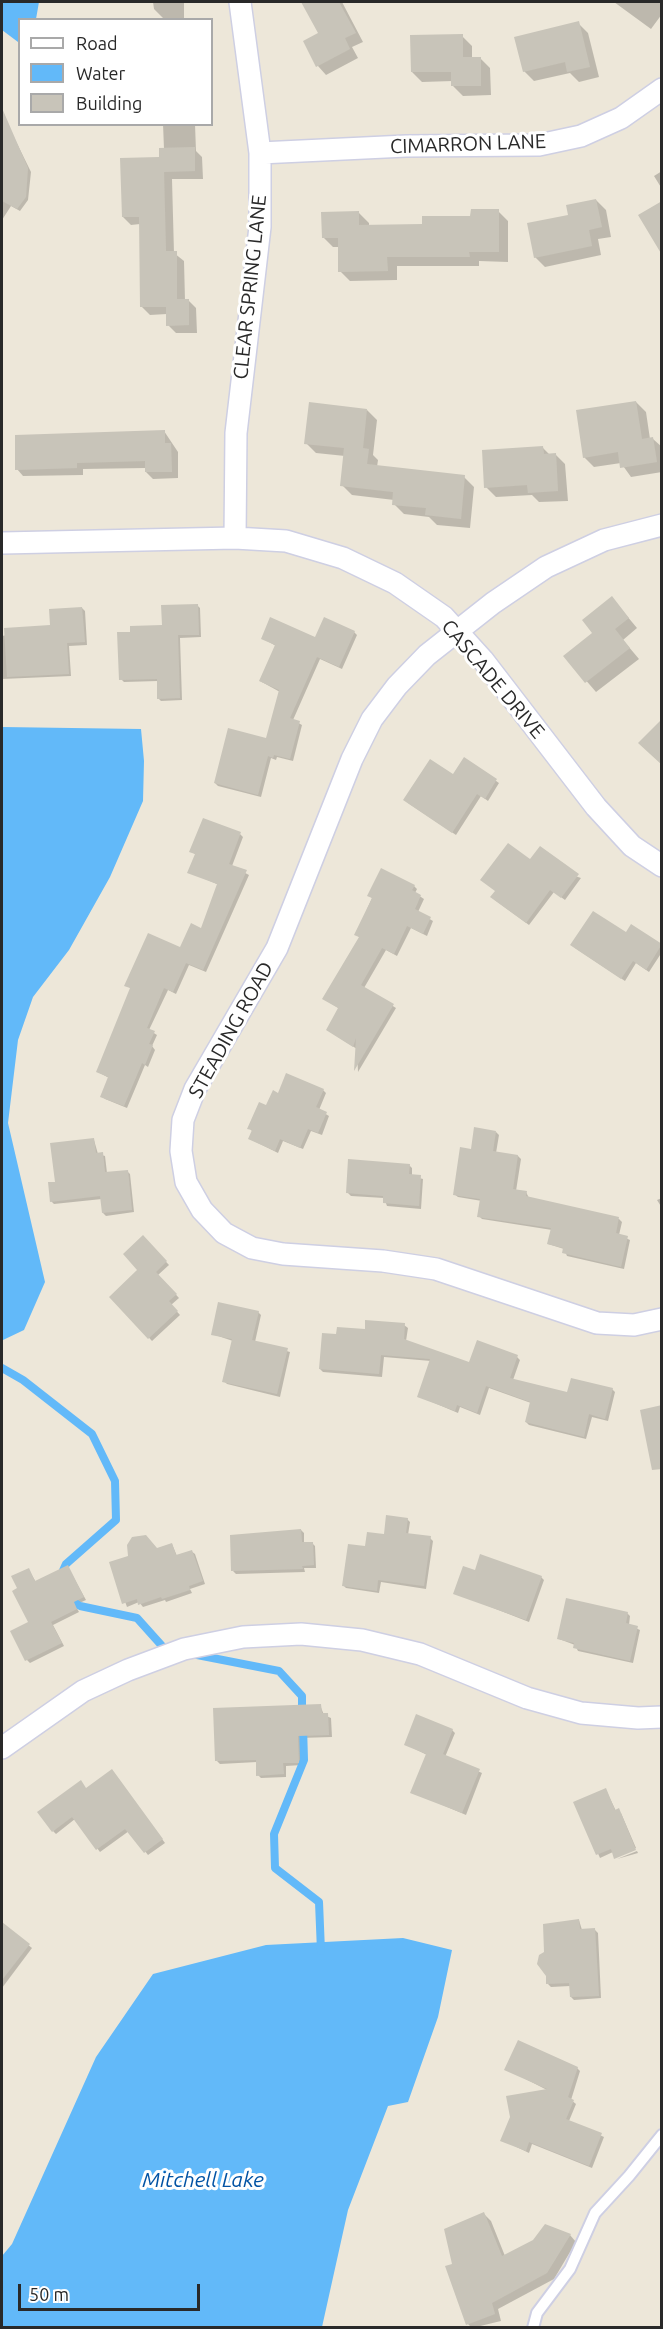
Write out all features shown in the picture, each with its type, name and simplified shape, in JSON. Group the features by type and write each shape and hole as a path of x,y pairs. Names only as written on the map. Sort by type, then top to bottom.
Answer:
{"street":[{"name":"CLEAR SPRING LANE","path":"235,538 236,433 260,227 260,153 240,2"},
{"name":"CIMARRON LANE","path":"260,153 406,146 538,146 581,136 621,118 662,89"},
{"name":"STEADING ROAD","path":"662,525 604,540 546,567 492,603 427,655 397,686 367,729 352,759 277,948 195,1089 183,1120 181,1151 186,1182 202,1210 224,1233 252,1248 283,1254 383,1261 436,1269 597,1323 634,1324 662,1319"},
{"name":"CASCADE DRIVE","path":"2,543 235,538 286,541 343,558 395,583 444,617 483,660 596,807 632,846 662,866"},
{"path":"2,1748 83,1691 128,1670 184,1649 243,1638 301,1634 362,1640 420,1654 527,1698 581,1713 638,1718 662,1717"}],"lane":[{"path":"533,2328 537,2313 570,2270 595,2212 629,2176 662,2135"}],"water":[{"path":"2,2 39,2 36,18 18,18 18,42 2,30"},
{"path":"2,727 141,729 144,761 143,801 110,877 69,950 33,997 18,1040 8,1123 45,1282 24,1330 3,1340"},
{"name":"Mitchell Lake","path":"403,1938 452,1950 438,2017 408,2102 388,2106 348,2210 322,2327 2,2327 2,2256 12,2244 96,2057 153,1974 266,1945"}],"building":[{"path":"301,2 339,2 356,33 345,38 350,49 316,67 303,41 318,33"},
{"path":"579,21 590,67 567,72 565,62 523,72 514,37"},
{"path":"463,34 463,57 481,57 481,86 451,86 451,72 411,72 410,35"},
{"path":"2,108 28,168 26,197 17,209 2,201"},
{"path":"195,147 195,171 164,172 166,251 177,251 177,299 189,299 189,325 166,326 166,307 140,307 139,217 122,217 120,158 159,157 159,148"},
{"path":"596,199 602,227 589,230 592,246 534,258 527,223 568,215 566,205"},
{"path":"662,201 662,255 638,215"},
{"path":"471,209 499,209 499,252 469,252 470,257 387,257 388,271 338,272 338,238 322,238 321,212 359,211 359,225 422,224 422,216 470,216"},
{"path":"636,401 642,439 653,437 657,462 620,468 618,452 583,458 576,410"},
{"path":"309,402 367,409 363,448 369,449 367,464 465,475 461,519 425,515 426,508 392,505 393,492 340,486 344,448 304,444"},
{"path":"165,430 165,443 171,443 172,472 145,472 145,461 77,463 77,468 15,470 15,435"},
{"path":"543,446 544,454 556,453 558,491 528,493 527,485 484,488 482,450"},
{"path":"612,596 629,618 615,629 630,648 585,683 563,656 592,633 582,620"},
{"path":"198,604 199,635 178,635 180,698 157,699 157,679 119,680 117,632 130,632 130,626 162,625 161,605"},
{"path":"82,607 85,642 67,643 69,674 7,677 4,628 50,625 49,609"},
{"path":"270,617 315,637 324,617 355,631 339,667 317,657 290,718 300,721 290,759 274,755 273,758 268,756 258,795 214,783 228,728 266,738 279,690 259,681 275,645 261,639"},
{"path":"662,719 662,765 638,743"},
{"path":"464,757 497,779 485,799 477,794 452,833 403,800 430,759 453,774"},
{"path":"203,818 241,832 229,864 247,870 203,970 186,963 173,992 164,988 147,1028 155,1031 149,1044 153,1045 145,1065 142,1063 124,1106 100,1097 108,1077 96,1072 130,988 124,986 148,933 180,947 191,923 201,928 217,884 187,873 195,854 189,852"},
{"path":"508,843 530,859 540,846 579,874 561,898 550,890 526,923 490,897 495,891 480,880"},
{"path":"381,868 415,885 412,890 421,895 415,909 431,917 423,934 407,926 394,954 382,948 361,985 394,1004 354,1071 356,1038 353,1047 326,1030 338,1008 322,999 359,937 354,935 372,898 367,896"},
{"path":"593,911 626,932 631,924 662,944 646,970 633,961 621,979 570,945"},
{"path":"286,1073 324,1089 316,1107 327,1112 318,1133 308,1129 300,1148 280,1139 275,1151 248,1139 252,1130 247,1129 259,1102 266,1105 273,1090 278,1093"},
{"path":"474,1127 496,1131 493,1151 518,1155 513,1189 527,1191 526,1196 619,1217 616,1233 628,1236 621,1267 562,1253 563,1248 547,1244 551,1228 477,1217 480,1199 453,1195 460,1147 471,1149"},
{"path":"94,1138 96,1153 103,1152 105,1172 128,1170 132,1210 102,1213 100,1196 50,1202 48,1182 55,1182 50,1143"},
{"path":"348,1159 410,1164 409,1174 421,1175 419,1206 383,1203 383,1196 346,1193"},
{"path":"143,1235 167,1261 156,1272 177,1294 169,1301 178,1311 148,1339 109,1297 137,1270 123,1254"},
{"path":"218,1302 259,1311 252,1340 288,1348 277,1394 222,1382 232,1339 211,1335"},
{"path":"365,1320 405,1323 404,1339 469,1362 477,1340 518,1355 510,1378 567,1392 571,1378 613,1388 605,1419 589,1414 584,1437 525,1422 530,1402 486,1386 477,1413 457,1405 455,1411 417,1397 430,1359 381,1355 379,1374 319,1369 322,1333 336,1334 337,1327 365,1329"},
{"path":"662,1405 662,1469 652,1470 640,1410"},
{"path":"386,1515 408,1518 406,1533 431,1536 424,1586 378,1580 377,1591 342,1586 348,1544 365,1546 367,1532 384,1534"},
{"path":"301,1529 302,1542 313,1542 314,1565 302,1566 303,1569 231,1571 230,1535"},
{"path":"146,1535 157,1548 172,1543 176,1555 192,1550 203,1581 189,1586 190,1590 162,1599 161,1597 138,1605 137,1599 122,1604 109,1562 128,1556 127,1545 132,1537"},
{"path":"480,1554 542,1576 526,1620 453,1594 463,1566 475,1570"},
{"path":"68,1565 84,1597 74,1602 77,1609 51,1622 62,1643 25,1661 10,1631 28,1622 12,1591 17,1588 11,1576 29,1568 35,1581"},
{"path":"566,1598 628,1612 626,1623 638,1626 630,1661 573,1648 574,1643 557,1639"},
{"path":"321,1704 322,1713 328,1713 329,1735 298,1736 299,1763 283,1763 284,1774 256,1776 256,1760 215,1761 213,1708"},
{"path":"416,1714 453,1729 443,1754 480,1769 462,1813 410,1793 426,1754 404,1745"},
{"path":"112,1769 163,1839 144,1853 125,1829 96,1850 72,1817 52,1832 37,1812 81,1780 86,1788"},
{"path":"606,1788 615,1810 619,1808 636,1850 614,1859 611,1849 596,1855 573,1802"},
{"path":"579,1919 580,1929 595,1928 599,1996 570,1997 569,1983 546,1984 546,1976 537,1964 539,1955 544,1952 543,1924"},
{"path":"2,1922 30,1944 2,1980"},
{"path":"518,2040 578,2067 568,2097 574,2100 566,2119 602,2133 589,2166 529,2142 526,2151 500,2141 510,2117 506,2096 547,2089 504,2070"},
{"path":"484,2212 502,2256 533,2240 545,2224 571,2234 547,2273 492,2303 495,2314 466,2325 445,2266 452,2264 444,2229"}],"waterway":[{"path":"2,1368 23,1380 92,1434 115,1481 116,1520 66,1564 61,1575"},
{"path":"66,1597 80,1606 137,1618 163,1647 169,1649"},
{"path":"192,1654 279,1671 302,1696 302,1714"},
{"path":"303,1726 304,1760 274,1834 275,1868 319,1902 321,1951"}]}
